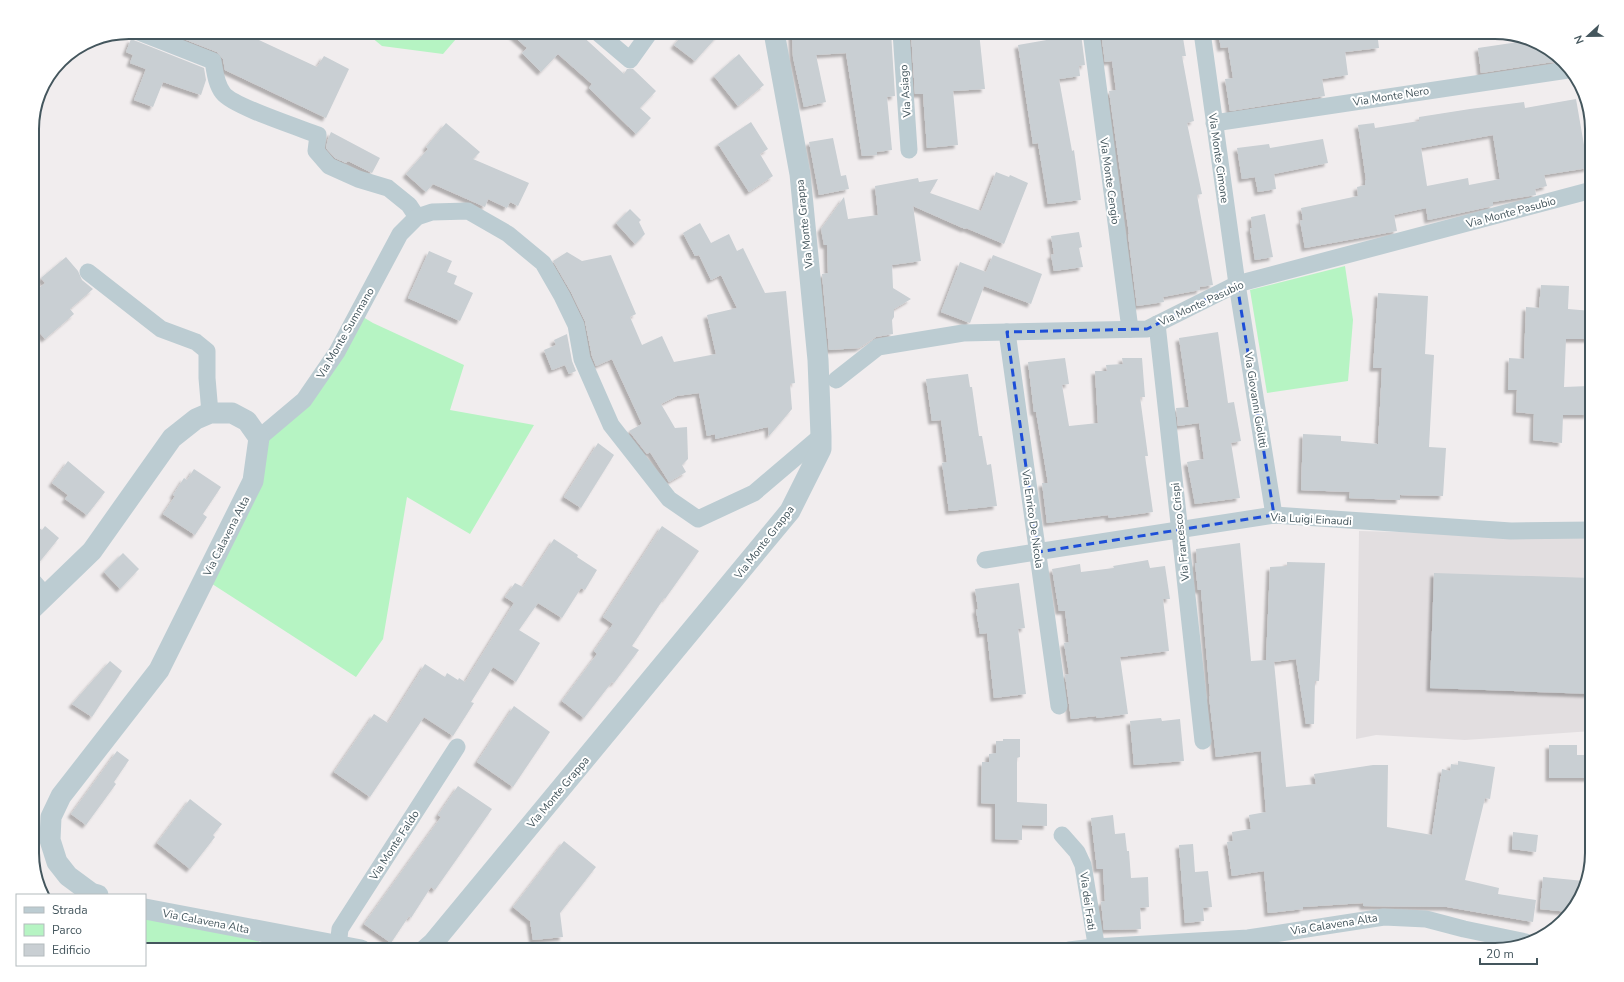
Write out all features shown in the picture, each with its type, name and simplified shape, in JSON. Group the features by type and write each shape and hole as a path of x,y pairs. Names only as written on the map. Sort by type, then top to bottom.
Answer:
{"street":[{"path":"157,39 213,61 217,83 224,95 246,108 318,135 316,151 329,166 358,179 388,188 409,205 417,217 432,212 468,211 508,234 543,263 562,296 576,325 582,359 611,424 669,499 698,518 754,493 821,436"},
{"path":"605,39 630,60 645,39"},
{"name":"Via Monte Grappa","path":"432,943 790,511 821,449 818,360 800,174 775,39"},
{"name":"Via Asiago","path":"901,39 909,150"},
{"name":"Via Monte Cengio","path":"1092,39 1130,329"},
{"name":"Via Monte Cimone","path":"1203,39 1238,284"},
{"name":"Via Monte Nero","path":"1214,123 1564,71"},
{"name":"Via Monte Pasubio","path":"836,380 878,347 963,333 1147,329 1238,284 1585,192"},
{"name":"Via Monte Summano","path":"259,438 304,400 337,352 400,234 417,217"},
{"path":"88,272 161,329 196,342 207,351 207,378 210,413"},
{"name":"Via Giovanni Giolitti","path":"1238,284 1274,515"},
{"name":"Via Francesco Crispi","path":"1157,324 1203,741"},
{"name":"Via Enrico De Nicola","path":"1007,332 1059,706"},
{"path":"39,602 92,551 172,438 196,419 210,413 232,413 247,421 259,438"},
{"name":"Via Calavena Alta","path":"94,894 68,876 57,862 50,840 51,817 61,796 159,670 253,481 259,438"},
{"name":"Via Luigi Einaudi","path":"985,560 1274,515 1511,531 1585,530"},
{"name":"Via Monte Faldo","path":"338,943 340,929 457,747"},
{"name":"Via dei Frati","path":"1062,835 1077,852 1083,865 1095,943"},
{"name":"Via Calavena Alta","path":"146,909 322,943"},
{"name":"Via Calavena Alta","path":"1172,943 1248,938 1384,917 1426,919 1517,940"}],"highlighted area":[{"path":"1237,284 1274,515 1038,552 1007,332 1147,329"}],"shaded area":[{"path":"1359,531 1585,537 1585,731 1465,740 1376,735 1356,739"}],"green space":[{"path":"374,39 456,39 443,54 382,46"},
{"path":"1345,266 1353,320 1348,381 1267,393 1250,290"},
{"path":"353,311 373,323 464,365 450,410 534,425 470,534 407,497 383,639 356,677 206,580 260,437 303,401"},
{"path":"146,915 266,932 258,943 146,943"}],"building":[{"path":"131,39 204,68 206,80 201,95 163,82 153,107 134,100 146,69 130,63 133,55 126,52"},
{"path":"184,39 257,39 317,67 324,56 349,69 326,118 225,70 223,59 217,52"},
{"path":"517,39 586,39 624,74 627,69 633,69 656,91 640,108 651,118 636,134 589,88 592,84 558,54 541,72 522,53 527,48"},
{"path":"679,39 715,39 695,61 674,45"},
{"path":"792,39 891,39 895,96 887,97 892,150 877,152 877,155 862,156 846,53 816,55 826,102 804,107 793,57"},
{"path":"911,39 980,39 985,89 953,91 958,145 927,148 923,94 915,94"},
{"path":"1052,39 1082,39 1085,65 1079,66 1080,76 1059,79 1072,151 1074,150 1081,200 1048,204 1038,143 1033,144 1018,45"},
{"path":"1102,39 1183,39 1186,56 1182,56 1194,121 1187,123 1202,194 1197,195 1213,285 1200,287 1200,290 1163,297 1164,302 1137,306 1129,234 1109,91 1116,90 1112,61 1105,62"},
{"path":"1219,39 1378,39 1379,48 1345,52 1348,75 1322,79 1325,96 1230,111 1225,79 1233,78 1228,47 1221,48"},
{"path":"1518,42 1540,51 1555,62 1481,73 1478,48"},
{"path":"739,54 764,85 738,106 714,76"},
{"path":"1576,99 1585,151 1585,168 1544,175 1547,186 1535,189 1536,195 1493,202 1493,206 1428,220 1426,208 1394,215 1397,231 1305,248 1300,221 1303,220 1301,208 1358,196 1357,187 1365,185 1366,180 1358,125 1374,123 1375,128 1419,121 1419,117 1524,102 1525,108","holes":["1493,135 1500,179 1469,185 1468,178 1427,186 1421,148"]},
{"path":"751,122 768,149 760,154 773,176 749,192 718,144"},
{"path":"446,123 480,152 473,159 529,183 518,206 510,202 507,208 488,199 485,207 433,184 426,192 406,174 428,149 426,147"},
{"path":"331,132 380,158 372,173 348,161 346,163 335,158 326,148"},
{"path":"833,138 841,176 846,175 849,189 819,195 809,142"},
{"path":"1323,139 1328,163 1274,174 1276,189 1258,192 1255,177 1242,179 1237,148 1269,144 1270,148"},
{"path":"996,172 1009,177 1010,175 1028,183 1004,244 913,206 921,261 892,265 893,288 911,299 894,309 894,317 892,320 893,334 876,337 859,348 829,350 822,274 828,273 827,245 824,245 821,229 844,197 848,219 878,215 875,186 918,178 919,182 938,179 930,193 981,211"},
{"path":"630,209 641,220 639,222 645,234 635,244 616,223"},
{"path":"1265,214 1273,257 1255,260 1250,228 1252,228 1251,217"},
{"path":"700,223 711,243 729,234 737,251 743,248 765,293 786,291 795,383 790,384 792,409 769,436 768,427 715,439 715,434 707,436 699,393 677,396 661,404 675,428 687,427 688,459 682,465 686,472 669,482 650,452 647,454 629,431 642,424 612,359 596,366 592,356 585,321 571,292 553,261 567,252 582,261 611,255 636,314 630,317 642,345 662,336 674,362 716,354 707,315 737,308 721,275 711,280 699,255 695,256 683,233"},
{"path":"1079,232 1082,247 1079,248 1083,267 1054,271 1051,255 1054,254 1051,236"},
{"path":"429,251 452,261 447,272 457,276 454,284 473,293 460,321 408,298"},
{"path":"993,255 1042,274 1031,304 984,286 970,323 941,312 960,262 986,272"},
{"path":"66,257 78,271 82,280 93,289 70,309 74,314 45,339 39,332 39,288 45,283 41,278"},
{"path":"1541,285 1569,286 1568,309 1585,310 1585,339 1566,339 1564,387 1585,386 1585,415 1563,415 1562,443 1533,440 1534,414 1516,412 1517,390 1508,390 1509,358 1524,359 1526,307 1539,308"},
{"path":"1378,293 1428,296 1425,354 1434,355 1429,447 1446,448 1443,496 1400,495 1400,500 1349,498 1350,492 1301,490 1303,434 1341,436 1341,441 1378,444 1382,368 1373,368"},
{"path":"1218,332 1228,403 1234,402 1241,441 1231,443 1240,498 1195,504 1187,462 1204,459 1199,423 1178,426 1176,408 1189,407 1179,338"},
{"path":"567,334 572,361 576,371 569,374 565,365 552,370 544,350 556,345 554,340"},
{"path":"1065,358 1069,384 1062,385 1069,426 1098,423 1095,371 1107,371 1106,365 1123,364 1122,358 1142,358 1145,397 1140,397 1148,456 1145,456 1153,512 1109,518 1108,515 1047,523 1042,483 1048,483 1036,412 1034,412 1028,362"},
{"path":"968,374 970,387 972,387 979,436 982,436 987,465 991,464 997,506 949,511 942,463 947,462 941,420 932,421 926,379"},
{"path":"598,443 614,455 581,508 564,497"},
{"path":"68,461 105,492 87,515 65,499 68,495 52,483"},
{"path":"194,469 221,487 203,514 207,517 195,535 163,514 175,496 173,495 184,478 187,480"},
{"path":"45,526 59,538 39,563 39,528 42,530"},
{"path":"662,526 699,551 665,599 664,598 632,646 639,650 614,683 612,682 584,718 562,701 597,654 594,651 613,624 603,617"},
{"path":"554,539 597,570 585,590 581,588 562,618 538,603 519,630 540,643 516,682 493,667 471,702 474,703 453,736 424,717 370,797 334,772 374,714 388,723 425,664 445,677 447,673 458,680 459,678 465,682 514,603 505,597 515,583 523,587"},
{"path":"1240,543 1251,661 1266,660 1270,567 1287,566 1287,562 1325,563 1319,681 1315,681 1314,724 1306,724 1296,659 1274,662 1286,787 1316,784 1314,774 1373,765 1388,765 1387,827 1432,835 1442,769 1450,771 1451,764 1458,765 1458,761 1495,767 1490,799 1485,798 1465,880 1499,888 1498,894 1536,900 1533,922 1447,907 1363,906 1363,903 1303,907 1303,909 1268,913 1264,871 1232,876 1227,842 1233,841 1232,832 1251,829 1249,815 1266,812 1261,751 1216,757 1209,696 1201,590 1198,590 1195,563 1197,563 1196,549"},
{"path":"123,553 139,569 120,589 104,572"},
{"path":"1148,560 1150,568 1165,566 1170,599 1163,599 1169,651 1120,657 1128,714 1097,718 1096,716 1071,719 1065,675 1069,674 1064,643 1069,642 1065,611 1059,611 1052,569 1080,564 1081,572 1114,568 1113,566"},
{"path":"1434,573 1585,578 1585,694 1430,688"},
{"path":"1019,583 1025,628 1018,629 1026,694 994,698 987,633 980,634 976,610 978,609 975,589"},
{"path":"110,661 122,671 92,717 72,704"},
{"path":"514,706 550,732 513,787 477,762"},
{"path":"1161,718 1162,721 1180,719 1184,761 1134,765 1130,721"},
{"path":"1003,739 1020,739 1020,757 1017,758 1017,802 1047,804 1047,826 1022,825 1022,840 995,839 995,804 981,803 982,762 989,762 989,754 996,753 996,741 1003,741"},
{"path":"1549,745 1577,745 1577,755 1585,755 1585,778 1549,778"},
{"path":"117,751 129,760 114,782 116,784 86,825 71,814"},
{"path":"458,786 492,809 435,890 431,887 411,918 409,916 391,943 364,924 441,817 438,815"},
{"path":"190,799 222,824 213,835 215,837 190,869 157,843"},
{"path":"1113,815 1115,834 1125,833 1127,851 1129,851 1131,878 1148,877 1149,907 1140,908 1141,929 1104,930 1101,902 1105,901 1103,869 1097,869 1091,818"},
{"path":"1513,832 1538,835 1536,852 1512,849"},
{"path":"564,841 596,867 560,913 563,937 533,940 530,921 513,907"},
{"path":"1193,844 1195,872 1208,871 1212,907 1203,908 1204,921 1185,923 1179,845"},
{"path":"1543,877 1580,881 1573,898 1563,911 1540,909"}]}
